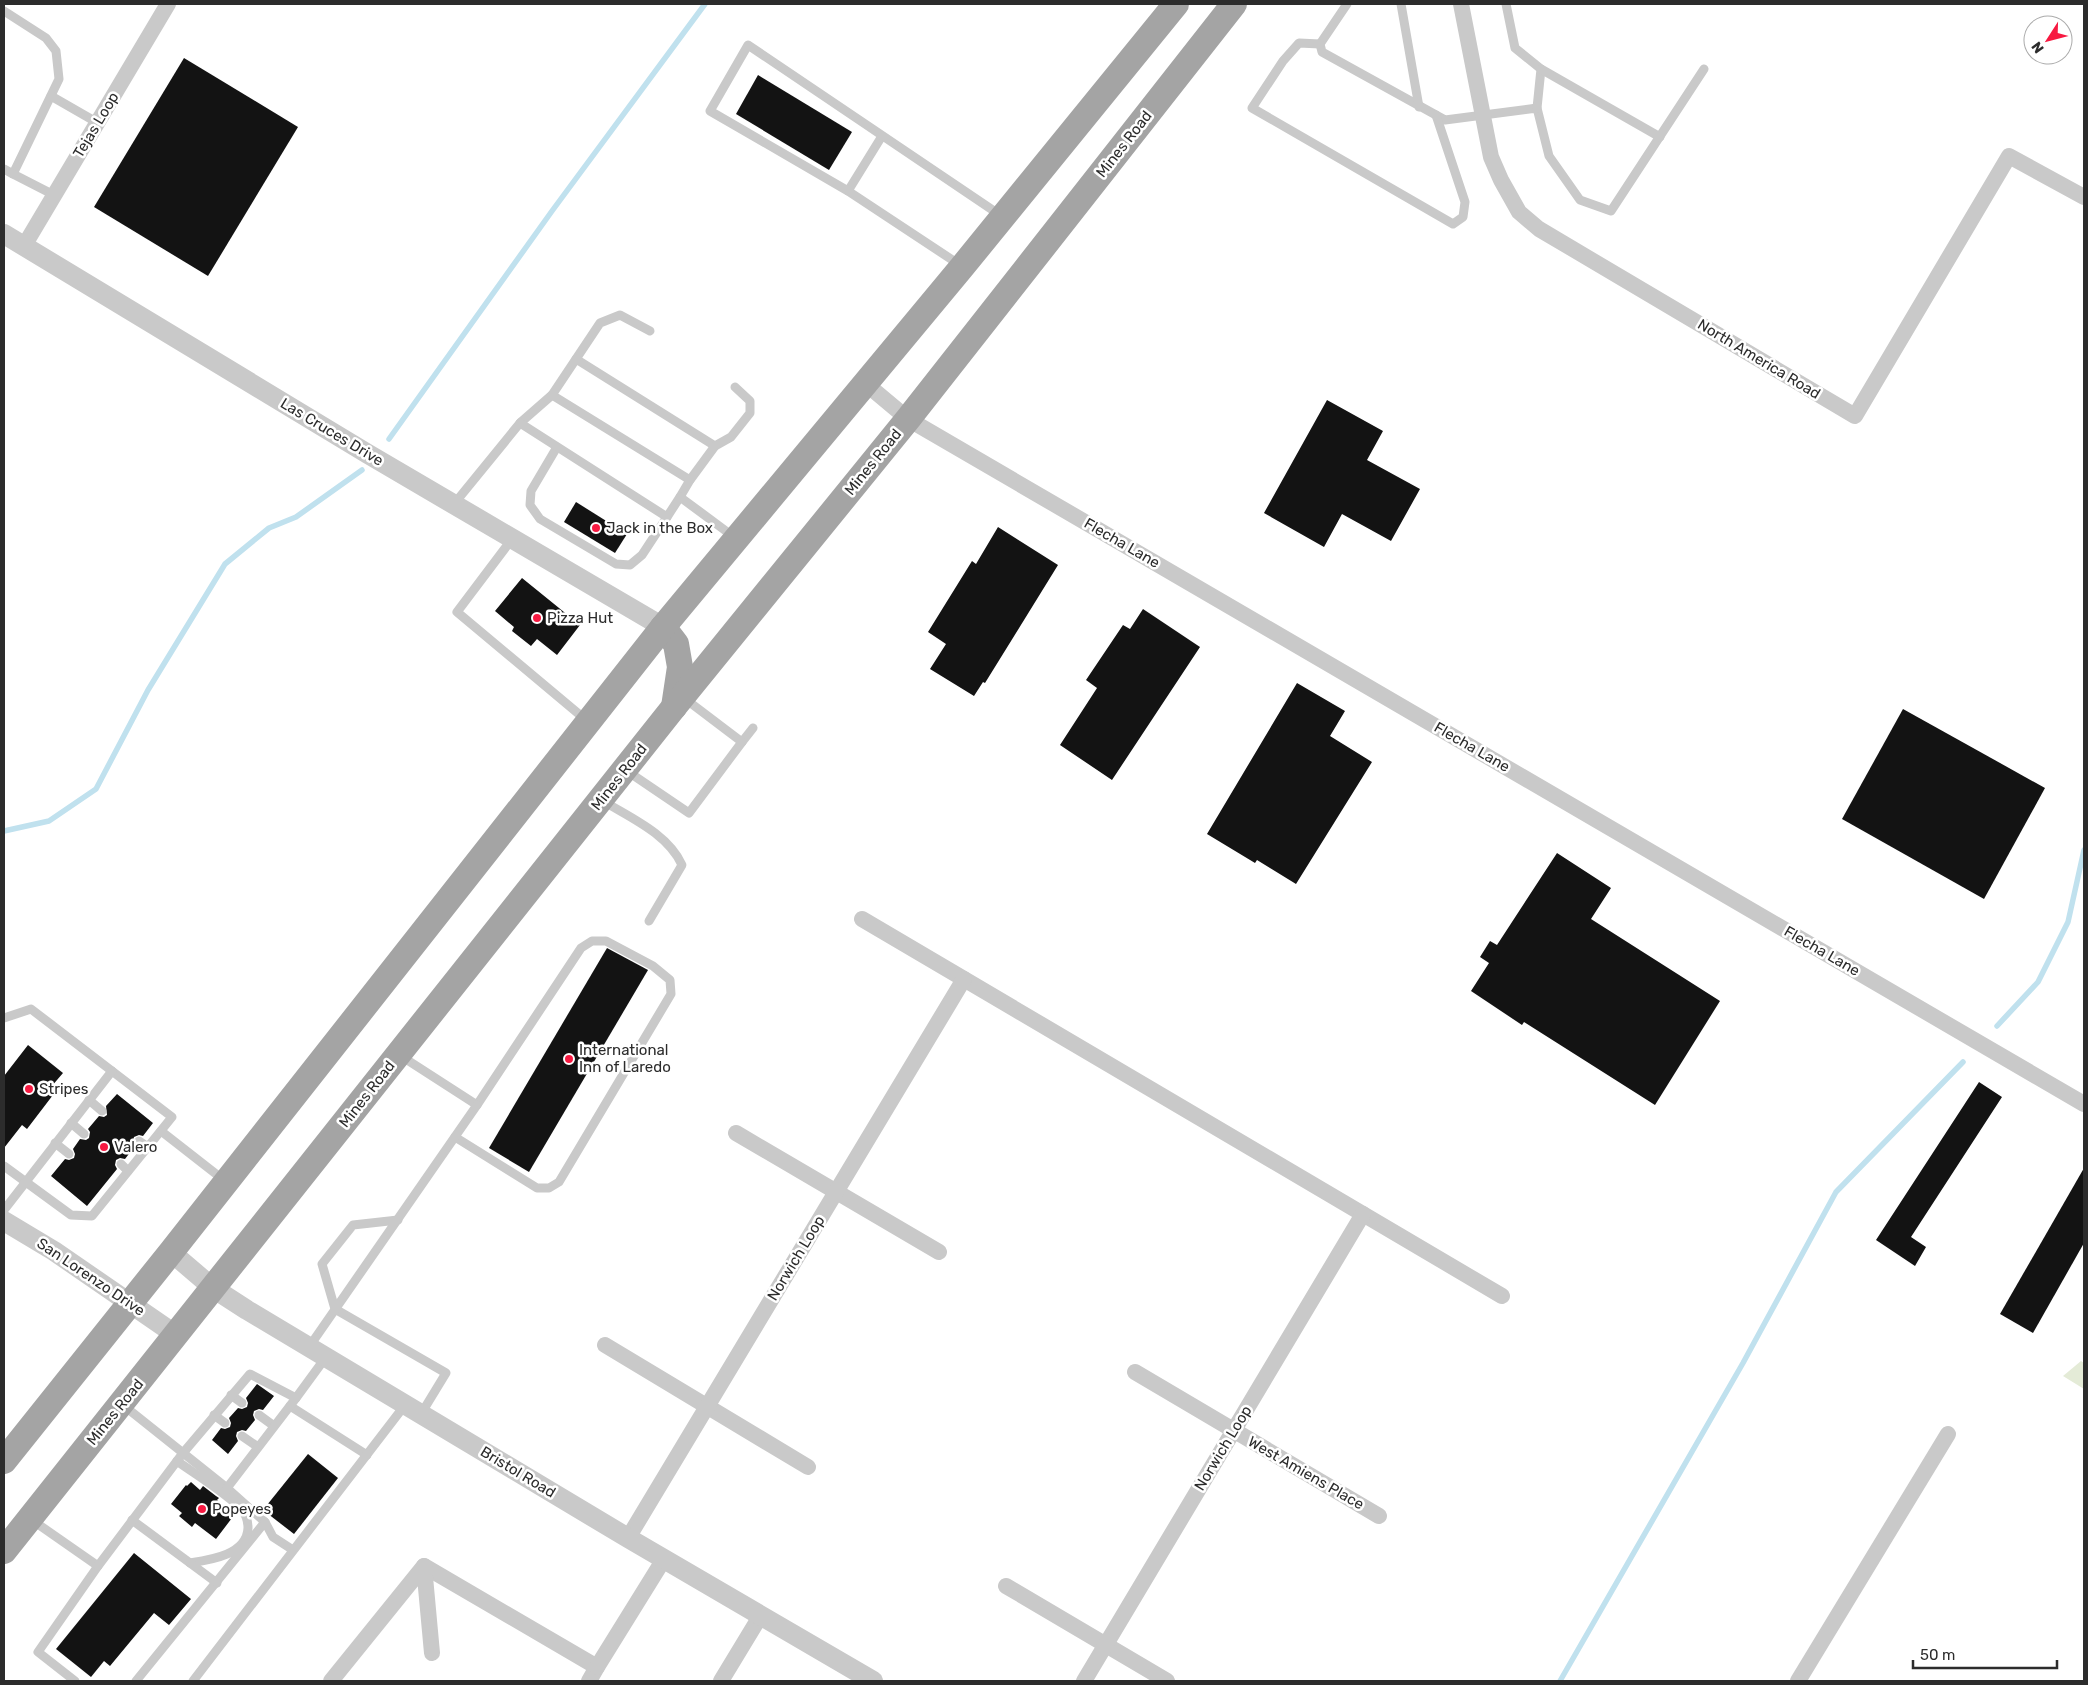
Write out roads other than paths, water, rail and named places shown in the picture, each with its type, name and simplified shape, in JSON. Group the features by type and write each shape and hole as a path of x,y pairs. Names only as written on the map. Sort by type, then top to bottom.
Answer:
{"main road":[{"path":"4,1461 131,1303 225,1181 663,627 962,267 1176,4"},
{"name":"Mines Road","path":"4,1551 678,702 908,419 1234,4"},
{"path":"663,627 676,644 680,667 678,702"}],"street":[{"name":"Tejas Loop","path":"24,246 168,4"},
{"name":"North America Road","path":"1461,4 1482,116 1492,157 1501,180 1519,212 1539,229 1855,416 2008,156 2084,197"},
{"name":"Las Cruces Drive","path":"4,234 512,539 663,627"},
{"name":"Flecha Lane","path":"865,383 908,419 2084,1104"},
{"path":"862,919 1502,1296"},
{"name":"Norwich Loop","path":"628,1538 964,979"},
{"path":"736,1133 939,1252"},
{"name":"Norwich Loop","path":"1084,1681 1363,1214"},
{"name":"San Lorenzo Drive","path":"4,1221 54,1251 176,1335"},
{"name":"Bristol Road","path":"171,1252 213,1288 309,1347 628,1538 873,1681"},
{"path":"605,1345 808,1467"},
{"name":"West Amiens Place","path":"1135,1372 1379,1516"},
{"path":"1798,1681 1948,1434"},
{"path":"589,1681 664,1559"},
{"path":"424,1566 597,1667"},
{"path":"424,1566 432,1653"},
{"path":"331,1681 424,1566"},
{"path":"1006,1586 1167,1681"},
{"path":"721,1681 761,1615"}],"lane":[{"path":"1347,4 1320,44 1322,52 1419,107 1445,120 1537,108"},
{"path":"1401,4 1419,107"},
{"path":"1506,4 1515,48 1541,69 1660,137"},
{"path":"4,10 46,38 56,51 59,79 12,174"},
{"path":"1320,44 1299,43 1283,61 1252,108 1453,224 1463,217 1465,202 1436,115"},
{"path":"962,267 848,191 710,111 748,45 1002,217"},
{"path":"1541,69 1537,108 1549,156 1580,200 1611,211 1704,69"},
{"path":"51,96 98,123"},
{"path":"848,191 882,136"},
{"path":"4,169 54,195"},
{"path":"454,504 520,424 552,395 600,323 620,316 650,331"},
{"path":"576,359 715,446"},
{"path":"557,447 531,491 530,505 540,519 616,564 630,564 642,555 690,480 715,446 731,437 750,413 750,401 735,387"},
{"path":"552,395 690,480"},
{"path":"520,424 667,517"},
{"path":"680,497 736,539"},
{"path":"512,539 457,612 588,722"},
{"path":"678,702 742,742"},
{"path":"625,769 689,813 753,728"},
{"path":"601,799 668,842 677,852 682,865 649,921"},
{"path":"309,1347 455,1137 581,948 592,942 606,941 653,966 670,980 671,994 560,1182 549,1188 537,1188 455,1137"},
{"path":"4,1018 30,1009 172,1117 92,1216 71,1215 4,1166"},
{"path":"398,1055 476,1105"},
{"path":"4,1210 112,1071"},
{"path":"88,1100 102,1111"},
{"path":"71,1123 84,1134"},
{"path":"161,1131 225,1181"},
{"path":"139,1141 148,1147"},
{"path":"55,1143 69,1154"},
{"path":"121,1164 128,1171"},
{"path":"104,1184 112,1191"},
{"path":"193,1681 367,1455 446,1373 335,1309 322,1264 353,1225 398,1220"},
{"path":"227,1488 326,1357"},
{"path":"75,1681 38,1652 98,1566 183,1453 250,1374 296,1398"},
{"path":"231,1395 242,1403"},
{"path":"121,1404 227,1488 265,1522 273,1537 293,1550"},
{"path":"290,1406 367,1455"},
{"path":"214,1415 225,1424"},
{"path":"259,1415 274,1426"},
{"path":"242,1436 258,1447"},
{"path":"177,1461 242,1510 247,1519 248,1530 240,1547 217,1558 190,1564"},
{"path":"30,1518 98,1566"},
{"path":"132,1520 217,1583"},
{"path":"136,1681 265,1522"}],"waterway":[{"path":"389,439 552,211 705,4"},
{"path":"4,831 49,821 96,789 148,690 225,564 269,528 296,517 362,470"},
{"path":"1997,1026 2038,982 2068,922 2084,850"},
{"path":"1560,1681 1743,1363 1836,1192 1963,1062"}],"place":[{"name":"Jack in the Box","path":"596,528"},
{"name":"Pizza Hut","path":"537,618"},
{"name":"International Inn of Laredo","path":"569,1059"},
{"name":"Stripes","path":"29,1089"},
{"name":"Valero","path":"104,1147"},
{"name":"Popeyes","path":"202,1509"}]}
